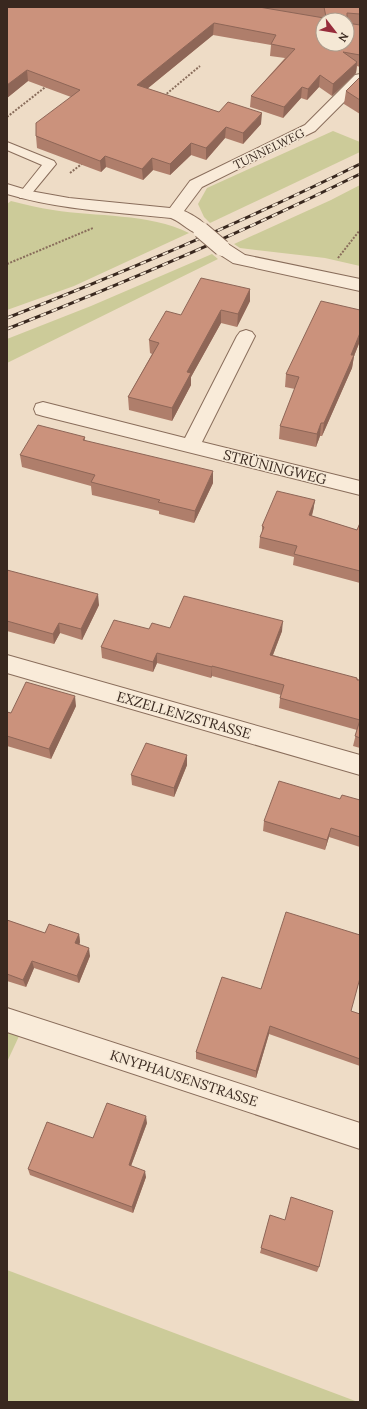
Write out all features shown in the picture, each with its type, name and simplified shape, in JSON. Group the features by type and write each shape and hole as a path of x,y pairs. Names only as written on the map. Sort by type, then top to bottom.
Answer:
{"street":[{"name":"TUNNELWEG","path":"174,213 196,184 310,128 360,78"},
{"path":"7,189 24,195 52,200 124,209 174,213 186,218 222,248 239,259 360,285"},
{"path":"191,445 246,336"},
{"name":"STRÜNINGWEG","path":"43,409 360,488"},
{"name":"EXZELLENZSTRASSE","path":"7,664 360,765"},
{"name":"KNYPHAUSENSTRASSE","path":"7,1020 360,1136"}],"lane":[{"path":"7,146 50,164 24,195"}],"path":[{"path":"163,96 200,66"},
{"path":"7,117 53,81"},
{"path":"52,200 69,174 85,161"},
{"path":"7,264 107,222 124,209"},
{"path":"323,278 360,230"}],"shaded area":[{"path":"333,131 360,142 360,152 210,223 204,217 198,204 207,188"},
{"path":"360,185 360,266 325,258 240,248 234,244 331,200"},
{"path":"11,201 53,210 157,222 189,233 74,286 7,310 7,204"},
{"path":"212,254 218,259 7,363 7,339 91,306"},
{"path":"7,1029 20,1034 7,1062"},
{"path":"7,1270 358,1402 7,1402"}],"building":[{"path":"7,7 259,7 315,16 315,52 343,52 357,62 333,84 320,75 308,89 302,87 284,107 251,96 295,49 271,44 276,35 214,23 137,85 219,112 228,102 262,113 243,133 226,127 206,148 191,143 170,164 152,158 142,169 105,156 100,161 36,136 36,123 80,90 27,70 7,85"},
{"path":"324,7 360,7 360,14 355,14 355,12 325,12"},
{"path":"355,24 360,25 360,55 343,52 355,52"},
{"path":"360,77 360,100 346,91"},
{"path":"201,278 250,289 238,314 221,310 187,372 191,373 172,408 128,397 159,343 149,340 166,311 181,315"},
{"path":"321,301 360,310 360,333 351,355 354,355 324,423 321,423 317,434 280,426 299,377 286,374"},
{"path":"38,425 85,437 83,440 213,471 195,511 158,502 160,500 91,482 95,475 20,455"},
{"path":"277,491 315,500 309,515 357,530 360,523 360,571 294,554 297,546 260,537 264,527 262,526"},
{"path":"7,570 98,594 81,629 59,623 53,634 7,621"},
{"path":"184,596 283,621 270,655 360,680 360,720 280,698 284,685 157,653 153,662 101,647 114,620 149,629 152,623 170,628"},
{"path":"26,682 75,696 49,749 7,736 7,712 11,713"},
{"path":"360,720 360,738 355,736"},
{"path":"146,743 187,755 174,788 131,775"},
{"path":"279,781 340,799 342,795 360,800 360,837 331,828 327,840 264,821"},
{"path":"286,912 360,935 360,978 351,1011 360,1014 360,1059 270,1026 256,1071 196,1052 222,977 261,989"},
{"path":"7,920 45,933 49,924 79,934 75,943 89,948 77,976 32,961 23,980 7,974"},
{"path":"107,1103 146,1116 129,1165 145,1171 132,1207 28,1169 47,1122 93,1138"},
{"path":"291,1197 333,1211 319,1267 261,1248 270,1215 285,1220"}],"railway":[{"path":"7,318 185,245 273,206 360,164"},
{"path":"7,329 97,293 185,255 273,216 360,174"}]}
